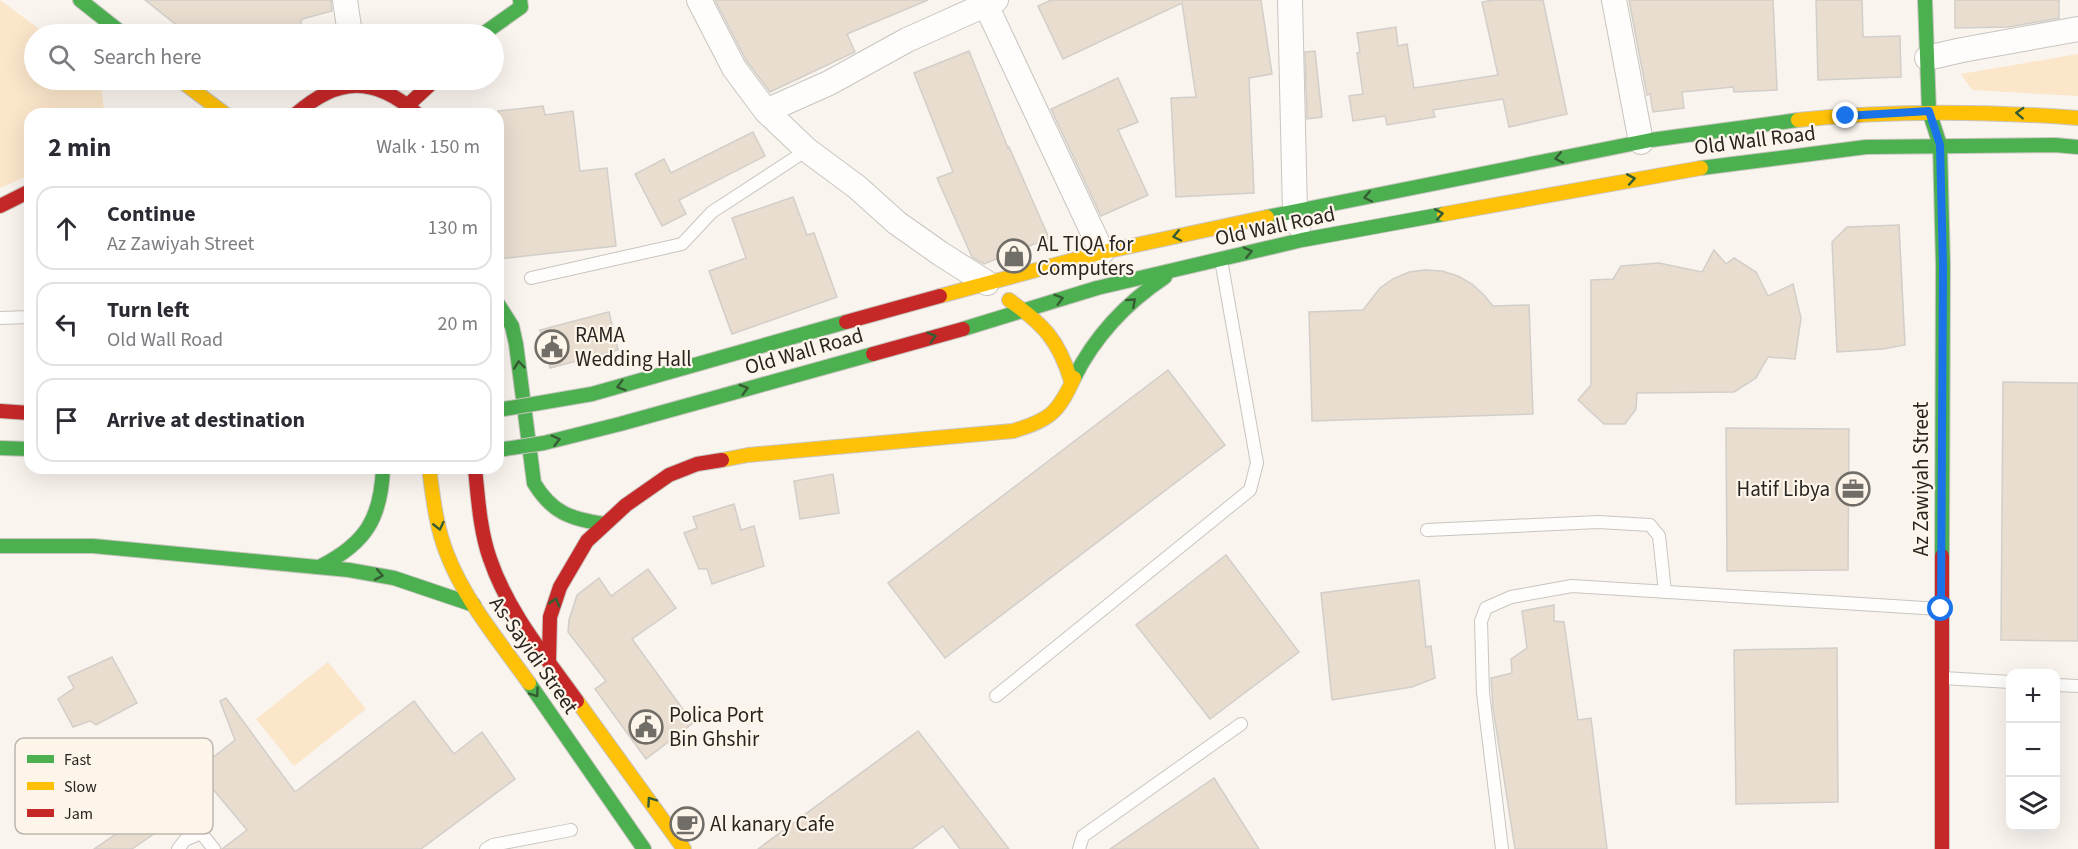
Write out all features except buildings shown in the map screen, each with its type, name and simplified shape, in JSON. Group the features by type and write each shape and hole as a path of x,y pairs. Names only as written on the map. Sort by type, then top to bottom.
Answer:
{"main road":[{"path":"80,0 110,24"},
{"name":"Az Zawiyah Street","path":"1925,0 1929,111 1940,145 1943,265 1942,849"},
{"path":"495,24 524,2"},
{"path":"486,24 487,10"},
{"path":"193,90 217,108"},
{"path":"302,108 313,98 330,90"},
{"path":"385,90 411,108"},
{"path":"413,108 427,90"},
{"path":"194,108 207,101"},
{"name":"Old Wall Road","path":"504,409 592,394 1102,252 1693,132 1846,116 1929,111 1983,111 2078,118"},
{"name":"Old Wall Road","path":"504,449 544,444 963,328 1097,288 1302,240 1640,178 1734,163 1866,147 2055,144 2078,147"},
{"path":"0,206 24,194"},
{"path":"549,660 550,617 560,587 587,541 626,505 669,475 697,464 748,455 1013,431 1039,423 1050,417 1057,409 1066,396 1071,381 1099,337 1116,317 1156,282 1179,268"},
{"path":"987,283 1041,323 1056,340 1066,360 1071,381"},
{"path":"504,313 512,326 516,344 534,483 541,496 563,515 578,521 604,525"},
{"path":"0,411 24,413"},
{"path":"0,448 24,448"},
{"path":"321,566 341,557 368,532 379,507 382,474"},
{"name":"As-Sayidi Street","path":"430,474 444,547 458,579 644,849"},
{"name":"As-Sayidi Street","path":"476,474 489,558 504,592 529,634 684,849"},
{"path":"0,546 84,545 321,566 383,575 474,605"}],"street":[{"path":"345,0 349,24"},
{"path":"699,0 734,68 766,111 807,150 857,187 897,223 987,283"},
{"path":"1290,0 1295,212 1302,240"},
{"path":"1614,0 1641,142"},
{"path":"766,111 829,83 907,40 991,2 1102,252"},
{"path":"1927,58 2078,29"}],"lane":[{"path":"531,278 682,244 712,212 807,150"},
{"path":"996,696 1250,490 1257,463 1221,259"},
{"path":"0,318 24,317"},
{"path":"1427,530 1598,522 1650,525 1659,536 1665,592"},
{"path":"1502,849 1483,693 1481,621 1486,608 1512,597 1572,586 1941,609"},
{"path":"1941,678 2006,682"},
{"path":"2060,685 2078,686"},
{"path":"1079,849 1083,836 1241,724"},
{"path":"486,849 493,845 571,830"},
{"path":"178,849 185,840 199,834"},
{"path":"202,834 214,849"}],"shaded area":[{"path":"0,0 32,24 24,24 24,90 102,90 104,108 24,108 24,178 0,188"},
{"path":"2078,54 2078,96 1972,90 1961,74"},
{"path":"328,662 366,709 294,766 256,719"}],"traffic: fast":[{"path":"80,0 110,24"},
{"path":"497,24 521,7 520,0"},
{"path":"1925,0 1929,111 1940,145 1943,265 1942,556"},
{"path":"1267,217 1651,140 1798,120"},
{"path":"1701,168 1866,147 2055,145 2078,147"},
{"path":"963,329 1097,288 1302,240 1444,214"},
{"path":"1074,378 1102,334 1137,298 1165,277"},
{"path":"504,313 512,326 516,344 534,483 548,501 563,513 582,520 604,524"},
{"path":"504,409 592,394 846,322"},
{"path":"504,449 544,443 620,424 873,354"},
{"path":"0,448 24,449"},
{"path":"321,566 349,548 368,527 379,501 383,474"},
{"path":"0,546 93,546 349,570 394,578 474,605"},
{"path":"529,683 644,849"}],"traffic: slow":[{"path":"193,90 217,108"},
{"path":"1798,120 1868,114 1938,113 2078,118"},
{"path":"1444,214 1701,168"},
{"path":"940,296 1103,252 1267,217"},
{"path":"1009,300 1048,334 1061,354 1071,381"},
{"path":"722,460 748,455 1013,431 1036,423 1051,413 1063,400 1074,378"},
{"path":"430,474 440,533 463,588 529,683"},
{"path":"577,701 684,849"}],"traffic: jam":[{"path":"304,108 336,90"},
{"path":"377,90 409,108"},
{"path":"408,105 424,90"},
{"path":"0,206 24,194"},
{"path":"846,322 940,296"},
{"path":"873,354 963,329"},
{"path":"0,411 24,413"},
{"path":"549,660 550,617 560,587 587,541 626,505 669,475 697,464 722,460"},
{"path":"476,474 484,537 498,578 528,633 577,701"},
{"path":"1942,556 1942,849"}],"place":[{"name":"AL TIQA for Computers","path":"1014,256"},
{"name":"RAMA Wedding Hall","path":"552,347"},
{"name":"Hatif Libya","path":"1853,489"},
{"name":"Polica Port Bin Ghshir","path":"646,727"},
{"name":"Al kanary Cafe","path":"687,824"}],"route":[{"path":"1846,116 1929,111 1940,145 1943,265 1941,609"}]}
